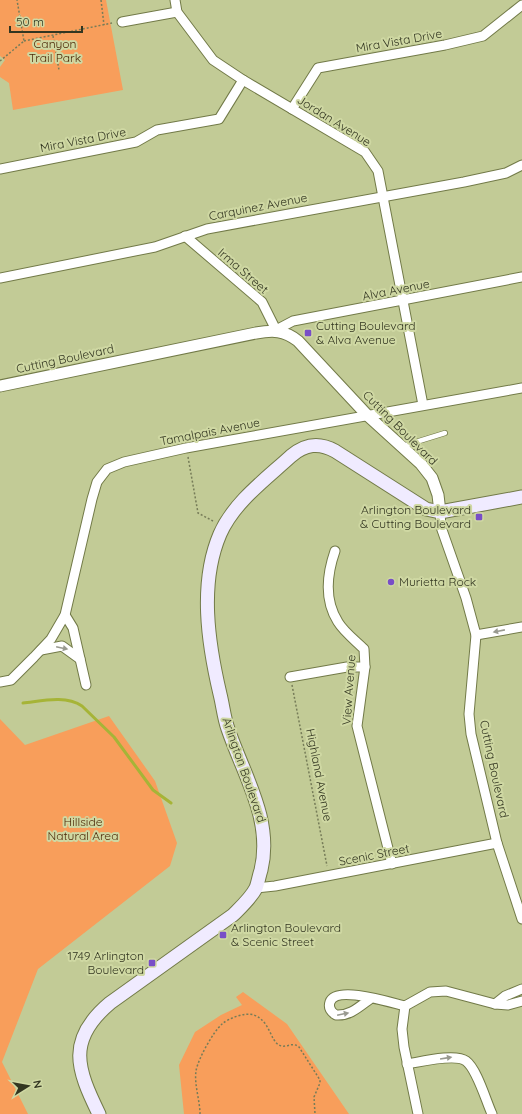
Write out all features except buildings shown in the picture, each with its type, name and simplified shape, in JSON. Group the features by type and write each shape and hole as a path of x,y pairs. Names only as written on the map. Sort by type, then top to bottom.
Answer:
{"main road":[{"name":"Arlington Boulevard","path":"99,1114 81,1074 79,1060 86,1028 97,1014 110,1003 233,915 244,905 256,888 264,858 265,839 262,821 228,728 214,670 209,628 207,587 211,561 224,527 232,514 252,492 291,456 304,447 315,444 327,446 426,509 440,512 522,497"}],"street":[{"name":"Jordan Avenue","path":"175,0 177,12 213,60 243,80 365,152 378,171 423,405"},
{"name":"Mira Vista Drive","path":"292,109 318,68 445,45 483,36 522,5"},
{"path":"122,22 177,12"},
{"name":"Mira Vista Drive","path":"0,169 136,142 157,130 218,119 243,80"},
{"name":"Carquinez Avenue","path":"0,278 154,247 207,229 506,173 522,165"},
{"name":"Irma Street","path":"185,236 262,302 276,330"},
{"name":"Alva Avenue","path":"276,330 293,321 522,277"},
{"name":"Cutting Boulevard","path":"0,386 276,330 289,334 298,341 367,415 421,464 432,478 438,495 441,527 466,598 476,636 469,714 470,727 497,843 522,919"},
{"name":"Tamalpais Avenue","path":"0,682 11,680 37,654 50,639 65,616 97,482 107,469 124,462 186,448 522,388"},
{"name":"View Avenue","path":"335,551 329,570 328,596 338,622 364,649 365,667 357,726 392,864"},
{"path":"65,616 73,628 86,685"},
{"path":"476,636 522,627"},
{"path":"37,654 62,646 80,659"},
{"path":"290,677 347,667 365,667"},
{"name":"Scenic Street","path":"256,888 329,876 497,843"},
{"path":"495,1004 505,996 522,989"},
{"path":"370,999 405,1006 430,992 446,991 495,1004 508,1005 522,1001"},
{"path":"405,1006 402,1029 407,1064 418,1114"},
{"path":"407,1064 453,1057 465,1060 473,1070 492,1114"}],"lane":[{"path":"401,446 444,433"}],"path":[{"path":"17,0 24,41"},
{"path":"0,61 24,41 104,25 101,0"},
{"path":"53,36 59,70"},
{"path":"186,448 198,513 224,527"},
{"name":"Highland Avenue","path":"290,677 329,876"},
{"path":"200,1114 196,1073 200,1059 221,1024 229,1019 248,1014 258,1017 265,1023 277,1044 282,1046 293,1044 299,1047 320,1080 314,1097 315,1114"}],"green space":[{"name":"Canyon Trail Park","path":"0,0 106,0 123,90 13,110 9,83 0,77 0,67 5,60 0,56"},
{"name":"Hillside Natural Area","path":"109,716 155,781 177,843 170,866 38,969 2,1062 28,1114 0,1114 0,719 25,745"},
{"path":"243,992 287,1024 349,1114 184,1114 179,1065 195,1032 221,1015 242,1005 236,997"}],"waterway":[{"path":"23,703 61,700 82,706 114,737 153,790 171,803"}],"place":[{"name":"Cutting Boulevard & Alva Avenue","path":"308,333"},
{"name":"Arlington Boulevard & Cutting Boulevard","path":"479,517"},
{"name":"Murietta Rock","path":"391,582"},
{"name":"Arlington Boulevard & Scenic Street","path":"223,935"},
{"name":"1749 Arlington Boulevard","path":"152,963"}]}
